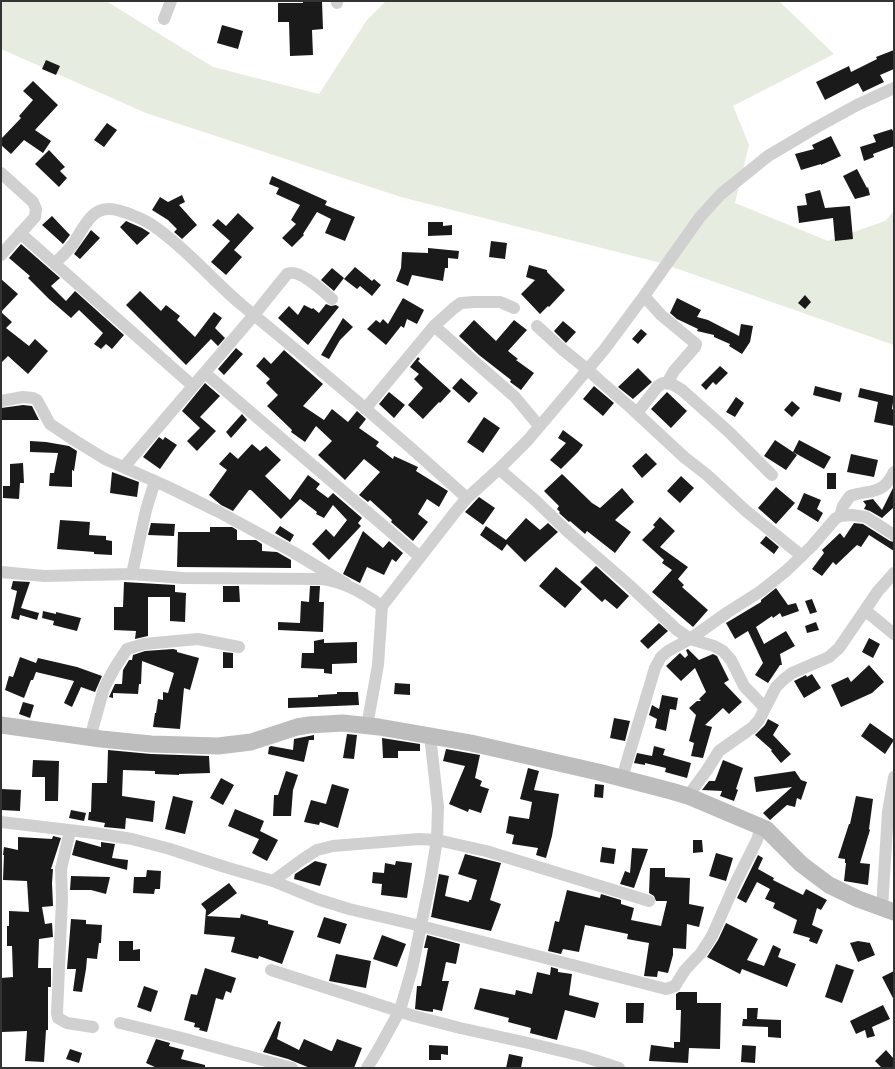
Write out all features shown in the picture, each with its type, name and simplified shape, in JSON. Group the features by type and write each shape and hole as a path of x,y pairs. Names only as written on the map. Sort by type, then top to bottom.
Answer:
{"street":[{"path":"164,19 171,1"},
{"path":"368,726 378,665 382,606 467,498 528,440 588,370 639,304 700,217 721,194 768,156 844,112 894,88"},
{"path":"1,173 33,202 36,209 35,217 1,255"},
{"path":"55,263 69,249 85,224 100,210 112,209 145,220 156,228 242,305 408,445 467,498"},
{"path":"20,233 193,386"},
{"path":"124,467 254,315 287,274 293,272 297,274 316,285 332,299"},
{"path":"644,296 661,315 696,344 674,370 667,383"},
{"path":"365,409 434,326 454,308 461,304 474,302 500,302 514,308"},
{"path":"434,326 515,397 539,426"},
{"path":"537,326 746,511 802,556"},
{"path":"205,372 420,557"},
{"path":"637,413 658,386 663,383 672,384 682,390 746,447 772,475"},
{"path":"1,401 23,397 37,400 50,424 106,459 219,512 293,552 382,606"},
{"path":"499,469 629,585 676,630 690,640 714,646 723,651 731,660 744,686 765,708"},
{"path":"622,778 655,668 661,657 668,651 690,640 728,612 761,591 802,556 822,533 840,516 843,506 850,496 884,487 890,481 894,472"},
{"path":"132,574 146,510 155,481"},
{"path":"840,516 852,515 866,517 894,535"},
{"path":"1,572 44,576 132,574 183,578 322,579 346,584"},
{"path":"688,796 719,751 753,727 776,688 783,680 792,674 829,657 839,648 850,630 866,611 878,591 894,573"},
{"path":"866,611 894,634"},
{"path":"90,738 104,688 127,649 144,644 198,639 239,648"},
{"path":"1,725 90,738 151,744 218,746 251,742 286,730 309,725 343,723 430,735 471,743 622,778 688,796 766,829 801,864 829,885 858,899 888,910 888,812 894,777"},
{"path":"367,1068 400,1010 412,969 421,926 437,840 438,807 430,735"},
{"path":"1,822 132,839 170,849 273,881 316,899 349,909 666,989 671,988 679,981 712,936 735,884 757,840 761,827"},
{"path":"70,831 61,869 62,899 57,1013 58,1018 67,1023 93,1027"},
{"path":"273,881 317,850 333,846 419,839 437,840 508,857 648,901"},
{"path":"272,970 400,1010 414,1016 460,1028 551,1048 619,1068"},
{"path":"120,1024 178,1037 292,1068"}],"shaded area":[{"path":"1,1 106,1 213,67 319,94 367,20 386,1 779,1 834,54 733,106 749,145 735,203 828,241 885,221 894,211 894,345 661,263 401,197 146,113 1,49"}],"building":[{"path":"303,1 322,1 323,29 312,30 313,55 290,56 289,22 278,22 278,3 303,3"},
{"path":"222,25 243,31 238,49 217,43"},
{"path":"894,50 894,69 880,75 884,82 863,92 858,83 825,100 816,82 849,66 851,72 877,59 876,57"},
{"path":"46,60 60,66 56,75 42,69"},
{"path":"33,81 58,105 35,130 51,141 43,153 24,140 11,154 1,145 1,139 21,118 19,116 33,100 23,91"},
{"path":"107,123 117,130 104,147 94,140"},
{"path":"892,129 894,134 894,146 873,154 874,157 864,161 860,147 876,142 873,135"},
{"path":"831,136 841,156 821,165 801,170 795,154 814,149 812,145"},
{"path":"49,150 65,167 60,171 67,178 59,187 35,164"},
{"path":"857,169 867,188 868,187 870,195 855,199 843,176"},
{"path":"272,176 327,201 325,205 355,217 345,241 325,233 331,219 317,212 303,234 304,235 292,247 282,238 296,224 291,220 300,205 276,194 279,188 269,184"},
{"path":"820,190 825,208 850,206 853,239 835,241 833,218 799,223 797,206 807,205 805,194"},
{"path":"182,195 185,202 179,205 197,225 182,239 174,232 177,229 168,220 152,210 160,197 168,202"},
{"path":"238,213 254,228 234,250 242,257 226,275 211,262 230,241 212,225 218,219 226,226"},
{"path":"52,216 70,235 63,244 42,225"},
{"path":"126,221 150,233 137,245 120,227"},
{"path":"428,222 443,222 443,226 452,225 452,235 428,236"},
{"path":"91,230 100,238 80,259 74,254"},
{"path":"491,241 507,243 505,259 489,257"},
{"path":"21,244 60,278 51,286 66,301 75,291 124,335 112,349 106,344 101,349 94,344 103,333 79,310 71,318 28,278 30,276 9,258"},
{"path":"428,248 459,251 458,259 448,258 448,268 445,268 443,281 412,275 408,286 396,281 401,268 402,252 428,253"},
{"path":"529,265 547,270 547,272 565,290 540,314 521,294 535,280 526,277"},
{"path":"355,267 372,281 374,279 381,285 372,296 360,286 357,289 344,279"},
{"path":"332,268 344,278 334,291 321,280"},
{"path":"1,279 18,294 1,312"},
{"path":"140,291 161,311 166,305 180,316 177,320 195,337 214,312 222,318 215,328 225,338 218,346 211,339 186,365 126,305"},
{"path":"805,295 811,302 805,309 798,303"},
{"path":"403,298 424,310 417,324 407,319 404,328 401,326 386,345 367,329 376,320 380,323 383,319 388,324"},
{"path":"677,298 701,310 697,317 708,320 739,336 741,324 753,326 750,342 742,354 729,346 730,344 714,337 714,335 697,331 698,329 677,319 670,313"},
{"path":"326,304 331,306 336,305 339,307 308,345 278,318 289,306 298,315 304,305 312,309 313,308 319,313"},
{"path":"1,312 12,322 6,328 29,346 35,339 48,351 28,374 8,356 1,363"},
{"path":"343,318 353,327 340,340 329,359 321,355"},
{"path":"474,320 496,341 514,320 527,330 508,351 518,359 516,360 534,373 521,390 459,336"},
{"path":"563,321 576,332 566,343 554,331"},
{"path":"641,329 647,334 638,344 632,339"},
{"path":"236,348 243,354 224,375 218,369"},
{"path":"284,350 323,384 303,406 324,420 332,409 348,422 357,411 366,419 359,428 379,442 376,446 393,459 394,456 418,467 416,471 448,491 439,507 427,499 418,514 428,522 413,541 391,522 392,520 370,500 368,502 359,495 380,472 364,459 345,480 318,455 332,441 316,426 305,442 291,432 292,430 267,406 278,395 266,383 270,379 256,366 264,357 271,364"},
{"path":"418,357 420,359 418,361 451,391 423,419 408,405 423,388 414,379 419,374 410,367"},
{"path":"720,366 728,373 716,385 713,382 706,390 701,385"},
{"path":"638,368 652,382 633,399 618,387"},
{"path":"461,378 478,393 469,403 452,388"},
{"path":"205,383 220,396 200,417 216,431 197,451 187,441 200,428 182,411"},
{"path":"594,386 614,403 603,416 583,399"},
{"path":"815,386 842,393 840,402 813,395"},
{"path":"860,388 894,396 892,409 894,410 894,426 874,422 878,402 858,397"},
{"path":"389,392 405,405 394,418 379,404"},
{"path":"667,392 687,411 671,428 651,409"},
{"path":"736,397 744,403 735,417 726,412"},
{"path":"792,401 800,408 792,417 784,410"},
{"path":"23,405 32,406 39,420 1,420 1,408"},
{"path":"242,414 248,421 247,420 231,438 226,432"},
{"path":"484,417 500,428 483,453 467,442"},
{"path":"563,430 583,445 561,469 550,460 566,443 558,438"},
{"path":"159,437 163,440 165,437 177,445 160,469 143,457"},
{"path":"775,440 797,455 786,470 764,456"},
{"path":"799,440 831,457 824,469 793,452"},
{"path":"30,441 69,446 77,451 74,471 72,470 72,487 49,486 50,473 54,473 58,453 30,452"},
{"path":"252,444 260,451 266,446 281,460 265,476 290,500 308,475 320,484 316,489 328,498 333,493 362,518 358,523 361,526 329,560 312,544 326,529 334,537 347,520 333,505 324,518 316,514 317,512 300,499 281,519 251,490 249,490 233,511 221,505 209,495 227,470 219,464 230,452 238,459"},
{"path":"646,453 657,464 642,478 632,466"},
{"path":"851,454 878,460 874,477 847,472"},
{"path":"23,463 24,483 20,483 19,499 3,498 3,486 10,486 10,464"},
{"path":"112,472 139,482 137,497 110,493"},
{"path":"827,473 836,473 836,489 827,489"},
{"path":"562,474 592,503 600,508 622,488 634,502 615,520 631,532 615,553 587,531 585,534 570,521 569,522 559,513 560,512 557,509 559,506 544,491"},
{"path":"681,476 694,488 680,503 667,491"},
{"path":"894,486 894,507 882,518 864,509 866,505 863,501 873,499 882,510"},
{"path":"776,487 795,503 776,524 758,508"},
{"path":"804,493 821,500 817,509 823,513 818,522 797,509"},
{"path":"479,497 495,508 483,525 465,512"},
{"path":"660,517 675,531 660,547 688,567 678,579 684,585 682,587 708,610 693,627 652,592 672,570 662,563 664,560 642,540 655,527 653,525"},
{"path":"526,518 540,530 548,523 558,532 525,562 507,544 502,551 480,535 486,526 506,540"},
{"path":"60,520 90,522 89,535 106,536 106,540 112,541 112,555 57,549"},
{"path":"151,523 175,524 174,536 148,535"},
{"path":"854,523 863,524 894,542 894,551 869,535 861,547 857,545 836,565 833,562 822,576 812,569 824,553 822,550 840,533 844,538"},
{"path":"280,526 294,535 290,542 275,533"},
{"path":"210,527 232,527 237,530 237,540 256,540 262,544 262,551 277,552 291,560 291,568 177,567 178,532 210,532"},
{"path":"363,531 383,548 389,541 403,553 396,562 392,559 384,575 367,567 360,583 343,574"},
{"path":"766,536 779,547 774,554 760,543"},
{"path":"596,566 629,596 617,609 605,599 602,602 580,582"},
{"path":"556,567 582,589 565,608 539,586"},
{"path":"13,581 30,582 21,608 39,613 37,620 20,615 19,620 11,618 17,591 11,589"},
{"path":"124,582 175,585 175,592 186,593 185,622 170,621 170,597 148,597 148,636 135,639 136,631 114,630 114,607 123,607"},
{"path":"223,586 239,586 240,602 223,602"},
{"path":"310,586 320,586 319,602 324,602 323,632 278,630 278,622 300,623 301,601 309,602"},
{"path":"776,588 788,605 796,603 799,611 782,617 780,613 773,618 772,616 756,627 764,644 786,631 795,646 780,654 782,665 780,665 768,683 755,675 763,663 748,631 735,639 726,623 761,602 761,600"},
{"path":"812,599 817,612 810,614 805,601"},
{"path":"43,611 56,614 56,612 81,618 77,631 53,625 54,621 42,618"},
{"path":"816,622 819,630 807,633 805,626"},
{"path":"659,623 668,631 648,649 640,641"},
{"path":"869,638 880,644 873,658 862,652"},
{"path":"324,639 324,643 357,642 357,663 332,664 332,674 324,673 324,669 301,668 302,653 314,653 314,641"},
{"path":"688,649 699,660 713,654 717,656 729,680 724,683 742,702 729,714 723,708 705,725 712,727 703,758 691,756 694,743 689,741 696,715 689,708 697,701 701,701 699,699 706,692 695,668 681,681 666,666 680,653 685,658 688,655 686,650"},
{"path":"177,650 177,652 199,658 190,690 184,688 180,729 153,727 158,699 163,700 163,692 168,693 174,673 142,661 141,684 139,684 138,694 113,693 113,698 109,697 115,684 122,684 123,670 129,660 132,660 133,655 145,651"},
{"path":"223,652 233,653 233,668 223,668"},
{"path":"20,657 36,663 38,658 77,667 102,676 95,692 81,687 72,707 64,703 74,681 36,672 24,698 5,690 9,676 13,677"},
{"path":"869,665 884,682 872,693 841,707 831,685 848,677 851,682"},
{"path":"812,674 821,688 804,698 794,681 806,675 807,677"},
{"path":"395,683 410,684 410,695 394,694"},
{"path":"337,692 358,692 359,705 288,708 288,698 318,697 318,695 337,694"},
{"path":"662,695 678,698 676,710 670,709 666,731 655,728 657,719 649,715 652,705 659,709"},
{"path":"23,702 34,705 30,718 19,714"},
{"path":"614,718 630,721 625,741 610,738"},
{"path":"768,719 779,725 773,735 791,754 781,763 771,751 772,750 755,735 765,725"},
{"path":"870,723 894,740 885,754 861,736"},
{"path":"347,734 357,735 354,759 343,758"},
{"path":"314,735 314,740 309,740 304,762 268,754 269,747 271,746 293,750 294,739"},
{"path":"382,738 420,744 420,751 398,751 398,758 383,758"},
{"path":"654,746 665,749 663,755 691,763 687,778 665,772 666,768 645,763 645,765 634,763 637,753 652,756"},
{"path":"446,749 480,755 475,778 482,781 480,786 489,789 481,813 469,809 468,812 449,804 465,766 443,761"},
{"path":"108,750 151,754 209,756 210,773 179,775 155,774 155,771 123,770 122,796 155,801 153,822 126,818 125,829 104,827 105,823 88,820 89,812 91,812 92,783 107,783"},
{"path":"33,760 59,761 58,801 45,801 45,777 32,777"},
{"path":"723,760 743,768 736,789 738,790 734,801 720,796 722,791 702,790 709,781 715,781"},
{"path":"528,768 539,771 534,790 559,794 552,836 546,858 536,855 538,848 512,844 514,835 506,833 509,816 529,819 532,802 520,799"},
{"path":"286,771 298,775 293,790 291,816 273,816 274,795 278,795"},
{"path":"795,771 801,780 807,782 801,800 797,798 795,807 787,805 770,820 763,813 792,787 756,792 754,777"},
{"path":"221,778 234,785 223,805 210,798"},
{"path":"332,784 349,789 338,828 320,822 319,825 304,822 311,800 326,804"},
{"path":"595,784 604,785 603,798 594,797"},
{"path":"1,789 21,790 20,811 1,810"},
{"path":"173,796 193,801 185,834 165,829"},
{"path":"856,796 873,799 870,830 860,863 870,864 868,885 844,881 845,859 838,858 850,824"},
{"path":"235,809 264,821 260,831 278,840 267,861 252,853 259,839 228,826"},
{"path":"71,810 86,813 84,821 69,818"},
{"path":"53,836 61,838 51,869 53,869 53,906 42,907 45,924 52,923 53,937 39,939 38,968 51,968 51,987 48,987 48,1030 46,1030 44,1062 25,1061 27,1031 2,1032 1,978 13,977 12,946 7,946 9,911 29,912 27,881 3,880 3,855 4,847 18,850 18,837 52,839"},
{"path":"76,840 101,847 101,842 115,844 112,858 128,860 127,870 72,855"},
{"path":"693,840 702,840 703,852 693,853"},
{"path":"602,847 616,849 614,864 600,862"},
{"path":"632,848 648,849 634,888 620,884 625,871 630,873"},
{"path":"716,853 733,858 726,881 709,876"},
{"path":"465,854 501,863 490,900 501,904 491,931 431,917 439,874 449,876 445,896 469,902 469,900 471,900 477,880 458,874"},
{"path":"758,855 763,858 758,869 774,878 773,880 803,895 806,889 827,900 821,910 817,908 812,925 823,930 817,944 809,941 810,938 793,933 797,920 773,908 775,903 765,899 770,889 757,882 746,903 737,898"},
{"path":"315,861 327,864 320,886 294,879 295,874"},
{"path":"396,861 412,863 407,898 381,895 382,884 372,883 373,872 384,873 385,863 395,865"},
{"path":"650,868 665,868 665,877 690,878 689,904 704,907 699,927 687,924 686,949 673,948 673,955 668,973 658,971 657,977 644,976 649,943 627,939 628,934 585,925 579,952 563,949 561,954 548,951 555,921 559,922 567,890 600,898 601,894 621,900 621,904 634,908 631,920 661,926 667,901 656,901 654,896 649,893"},
{"path":"147,870 161,871 160,889 155,889 154,894 133,893 134,877 146,877"},
{"path":"71,876 110,877 106,894 91,890 70,890"},
{"path":"229,883 237,893 207,916 240,918 241,914 268,921 268,924 294,931 282,964 259,956 258,959 231,952 235,937 204,934 206,910 201,904"},
{"path":"324,917 347,924 340,944 317,937"},
{"path":"71,919 86,920 86,924 102,925 101,943 99,943 97,959 87,958 82,992 73,991 76,969 67,969"},
{"path":"726,923 758,939 747,960 764,966 773,945 781,949 778,957 796,964 787,987 742,969 740,974 707,957 718,940"},
{"path":"382,935 406,944 397,967 373,959"},
{"path":"427,935 460,944 456,964 446,962 442,981 449,981 442,1011 433,1009 433,1012 415,1009 417,986 421,986 428,948 424,948"},
{"path":"119,941 133,941 133,950 140,949 140,961 119,961"},
{"path":"858,941 870,943 875,955 858,962 850,943"},
{"path":"336,954 371,961 366,988 329,981"},
{"path":"836,964 854,970 842,1003 825,997"},
{"path":"551,967 558,969 558,972 572,974 569,995 599,1003 595,1018 565,1010 557,1040 530,1033 531,1028 508,1022 509,1018 474,1009 480,988 515,995 516,990 532,994 537,972 550,975"},
{"path":"205,968 236,978 231,993 226,991 223,1000 216,998 207,1032 199,1030 200,1028 194,1027 195,1023 184,1020 191,994 197,995"},
{"path":"894,971 894,1000 882,977"},
{"path":"144,986 158,991 151,1012 137,1007"},
{"path":"679,992 697,992 697,1003 721,1003 720,1049 689,1048 688,1063 649,1061 651,1045 674,1048 674,1042 680,1042 681,1010 676,1010 676,994"},
{"path":"626,1003 644,1003 643,1023 626,1023"},
{"path":"883,1005 890,1019 872,1027 875,1036 867,1038 865,1030 856,1034 850,1021"},
{"path":"747,1008 758,1008 757,1019 781,1020 781,1038 768,1037 768,1027 742,1026 743,1019 747,1019"},
{"path":"278,1021 281,1022 277,1039 299,1050 304,1039 331,1051 337,1039 362,1048 354,1068 310,1068 288,1059 263,1052"},
{"path":"156,1039 170,1043 169,1046 184,1050 181,1059 205,1065 205,1068 157,1068 146,1063"},
{"path":"429,1045 448,1046 448,1055 441,1054 441,1060 429,1060"},
{"path":"742,1045 756,1046 755,1063 741,1062"},
{"path":"70,1049 82,1053 79,1063 66,1059"},
{"path":"886,1050 894,1059 894,1068 882,1068 875,1061"},
{"path":"509,1054 523,1057 521,1068 506,1068"}]}
